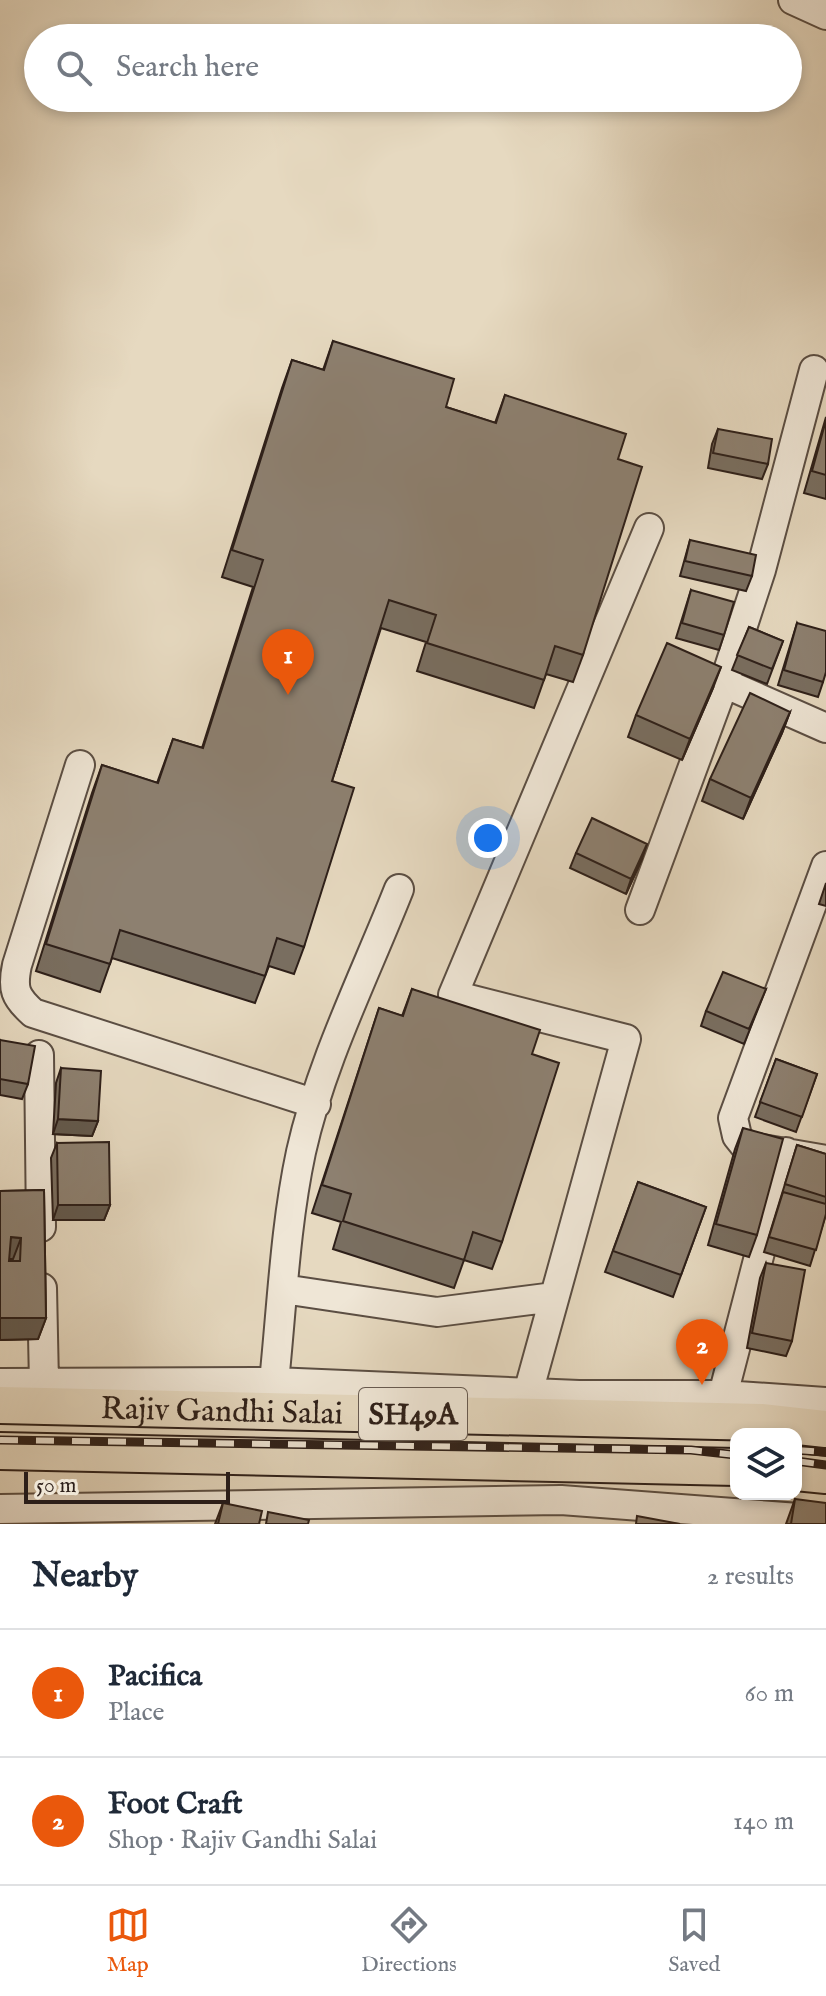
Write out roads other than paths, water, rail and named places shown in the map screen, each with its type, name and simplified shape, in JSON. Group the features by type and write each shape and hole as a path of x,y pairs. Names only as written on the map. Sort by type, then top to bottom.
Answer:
{"main road":[{"name":"Rajiv Gandhi Salai","path":"0,1405 761,1422 826,1429"},
{"name":"Rajiv Gandhi Salai","path":"0,1451 730,1467"},
{"path":"802,1473 826,1475"}],"street":[{"path":"793,0 826,15"},
{"path":"640,910 724,683 770,541 814,370"},
{"path":"528,1393 626,1039 453,995 649,528"},
{"path":"724,683 826,728"},
{"path":"80,765 17,965 13,987 17,999 33,1013 316,1104"},
{"path":"826,866 733,1118 737,1136 745,1146 826,1160"},
{"path":"274,1382 290,1209 302,1149 316,1104 399,889"},
{"path":"39,1055 44,1383"},
{"path":"723,1395 786,1152"},
{"path":"283,1289 437,1312 554,1297"},
{"path":"0,1383 274,1382 528,1393 723,1395 826,1402"},
{"path":"0,1509 153,1514 405,1513 561,1500 762,1511 826,1520"}],"railway":[{"path":"0,1440 691,1450 730,1454"},
{"path":"802,1450 826,1452"},
{"path":"802,1462 826,1465"}],"place":[{"name":"Pacifica","path":"288,695"},
{"name":"Foot Craft","path":"702,1385"}]}
